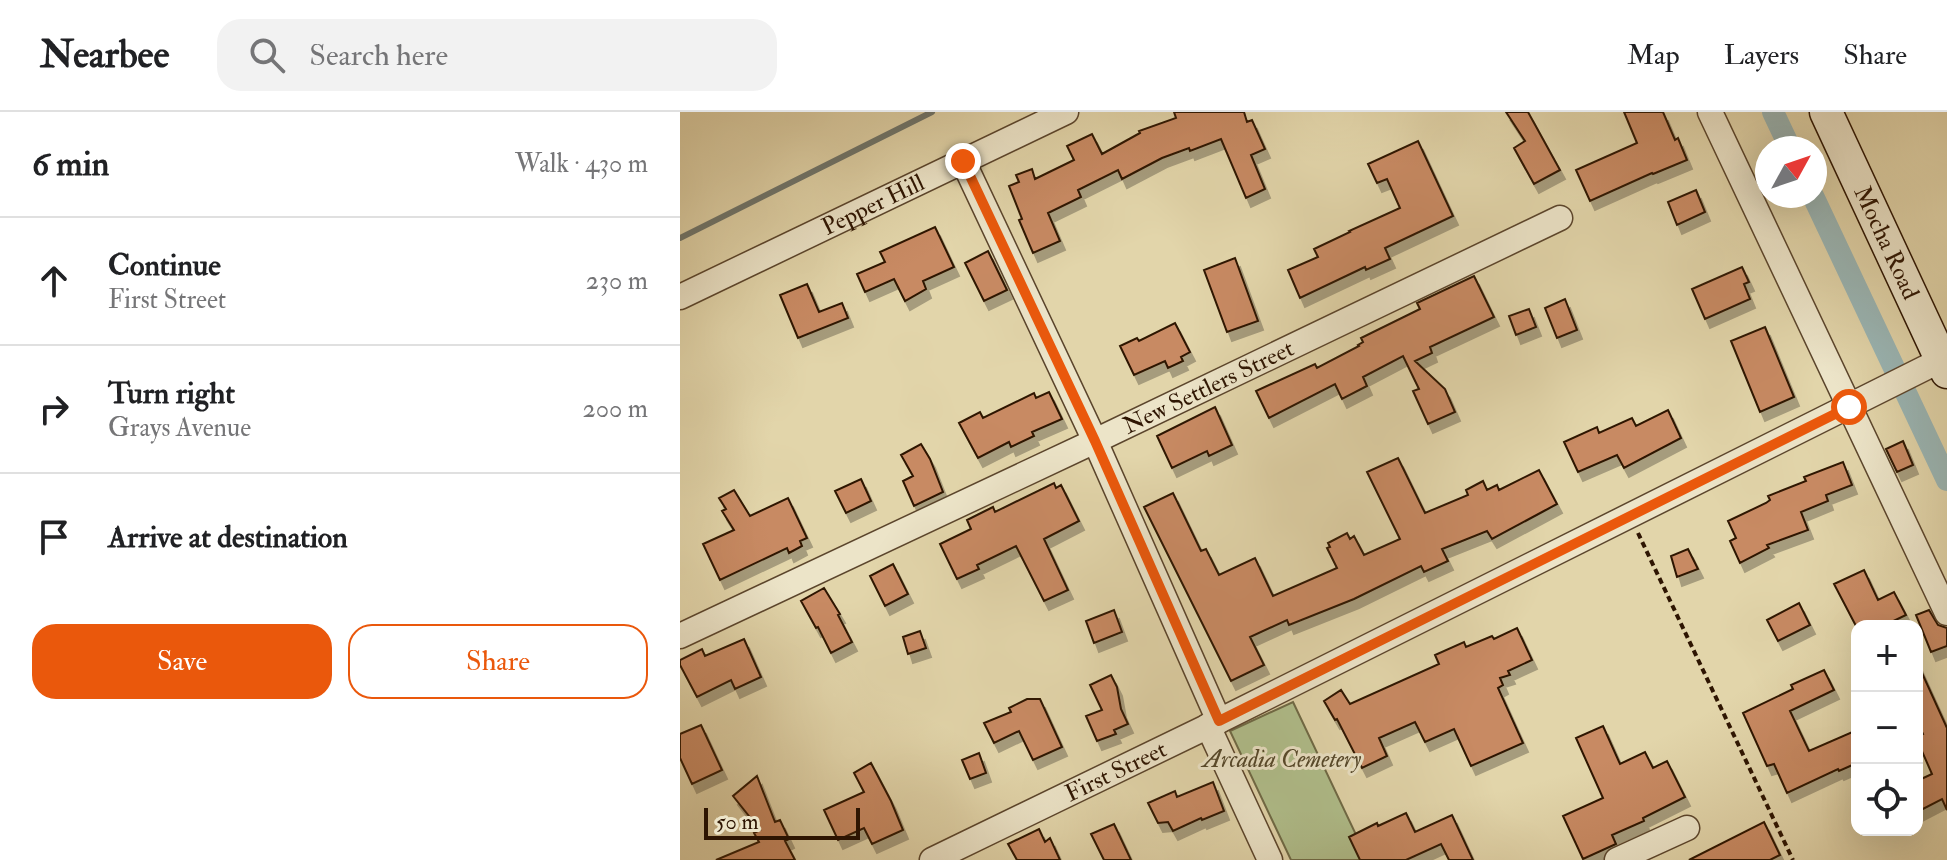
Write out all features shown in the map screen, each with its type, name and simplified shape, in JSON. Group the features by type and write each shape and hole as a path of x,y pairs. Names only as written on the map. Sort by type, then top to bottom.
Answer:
{"street":[{"name":"Pepper Hill","path":"680,297 1066,112"},
{"path":"1710,112 1947,613"},
{"name":"Mocha Road","path":"1826,112 1936,368"},
{"path":"963,161 1095,441 1270,860"},
{"name":"New Settlers Street","path":"680,636 1560,218"},
{"name":"First Street","path":"932,860 1214,724 1885,388 1936,368"},
{"path":"1617,860 1687,828"}],"path":[{"path":"1630,516 1793,860"}],"green space":[{"name":"Arcadia Cemetery","path":"1293,702 1368,860 1291,860 1230,731"}],"building":[{"path":"1174,112 1244,112 1247,122 1252,120 1265,149 1251,155 1265,189 1246,198 1221,139 1162,158 1122,179 1118,170 1078,190 1081,197 1048,213 1060,241 1033,253 1009,186 1019,182 1016,175 1032,169 1035,179 1074,160 1067,146 1092,134 1102,154 1139,131 1176,118"},
{"path":"1506,112 1528,112 1560,170 1534,184 1514,148 1525,141"},
{"path":"1624,112 1663,112 1687,160 1590,201 1576,170 1637,143"},
{"path":"1418,141 1453,216 1385,248 1390,259 1366,270 1365,267 1300,298 1288,270 1318,257 1314,249 1400,208 1387,179 1377,183 1368,164"},
{"path":"1696,190 1705,212 1677,225 1668,202"},
{"path":"935,227 954,267 923,281 926,289 905,301 894,279 865,292 857,274 885,262 880,252"},
{"path":"988,251 1007,290 984,301 965,263"},
{"path":"1235,258 1258,321 1227,332 1204,270"},
{"path":"1742,267 1749,282 1744,284 1750,299 1705,319 1692,289"},
{"path":"1474,276 1494,317 1430,347 1432,353 1415,361 1445,389 1455,412 1428,424 1413,391 1419,389 1403,356 1363,377 1367,386 1342,399 1335,384 1269,418 1256,391 1315,364 1317,368 1359,346 1363,342 1361,338 1420,309 1417,303"},
{"path":"807,284 819,312 842,303 848,318 798,338 780,295"},
{"path":"1565,299 1577,330 1557,338 1545,308"},
{"path":"1529,309 1536,327 1516,335 1509,316"},
{"path":"1175,323 1190,352 1181,357 1183,361 1168,368 1165,361 1134,375 1120,346 1137,338 1139,341"},
{"path":"1765,327 1794,397 1760,412 1731,341"},
{"path":"1049,392 1062,419 1032,432 1034,436 1011,447 1009,442 978,458 959,423 980,412 983,418 1034,393 1036,398"},
{"path":"1215,407 1232,445 1209,456 1207,451 1172,468 1157,436"},
{"path":"1668,410 1681,438 1624,468 1617,455 1578,472 1564,442 1597,427 1599,433 1632,418 1636,426"},
{"path":"1903,441 1913,465 1897,472 1886,449"},
{"path":"921,444 943,492 914,506 903,481 913,476 901,455"},
{"path":"1398,458 1425,513 1468,495 1466,490 1483,481 1487,490 1497,485 1499,490 1539,470 1557,504 1492,539 1487,531 1442,549 1448,561 1424,572 1421,566 1354,599 1289,625 1287,620 1250,637 1264,665 1231,681 1144,507 1173,493 1201,551 1206,549 1219,575 1255,558 1273,596 1337,568 1327,548 1330,547 1328,543 1347,533 1350,539 1354,536 1364,555 1400,539 1367,472"},
{"path":"1843,462 1852,485 1826,495 1828,501 1801,512 1808,530 1767,545 1769,548 1740,563 1730,541 1736,538 1728,521 1766,503 1770,500 1768,496 1806,481 1804,477"},
{"path":"861,479 871,501 846,513 835,491"},
{"path":"1054,483 1056,488 1061,485 1079,521 1044,539 1068,590 1044,601 1016,546 977,565 979,569 957,579 940,544 971,529 967,520 993,507 995,512"},
{"path":"734,490 750,516 788,498 807,538 800,541 802,546 789,553 787,548 720,580 703,544 734,530 722,511 726,509 719,498"},
{"path":"1688,549 1698,569 1677,577 1671,556"},
{"path":"893,564 908,594 885,606 870,576"},
{"path":"1864,570 1878,600 1894,592 1906,615 1896,620 1853,620 1834,584"},
{"path":"824,588 852,642 831,653 801,601"},
{"path":"1799,603 1810,625 1778,641 1767,620"},
{"path":"1114,610 1122,632 1094,643 1086,621"},
{"path":"1929,610 1938,625 1947,628 1947,646 1931,652 1923,632 1923,620 1918,620 1916,615"},
{"path":"1517,628 1532,660 1508,671 1510,675 1500,678 1503,685 1498,688 1523,743 1471,766 1454,729 1425,742 1415,722 1379,738 1387,756 1362,768 1337,719 1324,701 1341,690 1350,704 1439,664 1435,655 1464,642 1466,647"},
{"path":"920,631 926,648 908,654 903,637"},
{"path":"744,639 761,677 735,689 731,680 697,697 680,660 702,649 705,656"},
{"path":"1824,670 1834,690 1790,711 1809,751 1851,733 1851,766 1787,793 1774,764 1767,766 1743,713 1793,689 1791,685"},
{"path":"1111,675 1128,724 1114,730 1116,734 1097,741 1086,716 1102,710 1090,685"},
{"path":"1923,675 1947,728 1947,810 1942,799 1923,809 1923,778 1932,774 1923,754"},
{"path":"1027,699 1040,699 1062,747 1033,760 1019,731 994,743 984,723 1011,712 1009,708"},
{"path":"701,725 722,770 692,784 680,758 680,734"},
{"path":"1603,726 1620,764 1645,752 1653,768 1667,761 1685,797 1612,835 1616,844 1583,859 1563,816 1603,798 1576,738"},
{"path":"979,753 986,773 970,779 962,760"},
{"path":"871,763 903,830 872,844 864,828 838,840 824,810 864,792 854,773"},
{"path":"757,776 775,822 780,820 789,839 785,841 795,860 716,860 759,842 754,833 760,830 733,796"},
{"path":"1213,782 1224,811 1173,831 1168,822 1158,823 1148,803 1175,791 1177,797"},
{"path":"1406,813 1415,832 1452,815 1473,860 1449,860 1441,844 1406,860 1360,860 1349,837"},
{"path":"1764,822 1780,855 1770,860 1689,860"},
{"path":"1114,824 1131,860 1104,860 1091,834"},
{"path":"1039,829 1045,842 1050,838 1060,860 1017,860 1008,844"}],"waterway":[{"path":"680,238 932,112"},
{"path":"1773,112 1784,136"},
{"path":"1819,208 1947,480"}],"route":[{"path":"963,161 1095,441 1219,721 1849,407"}]}
